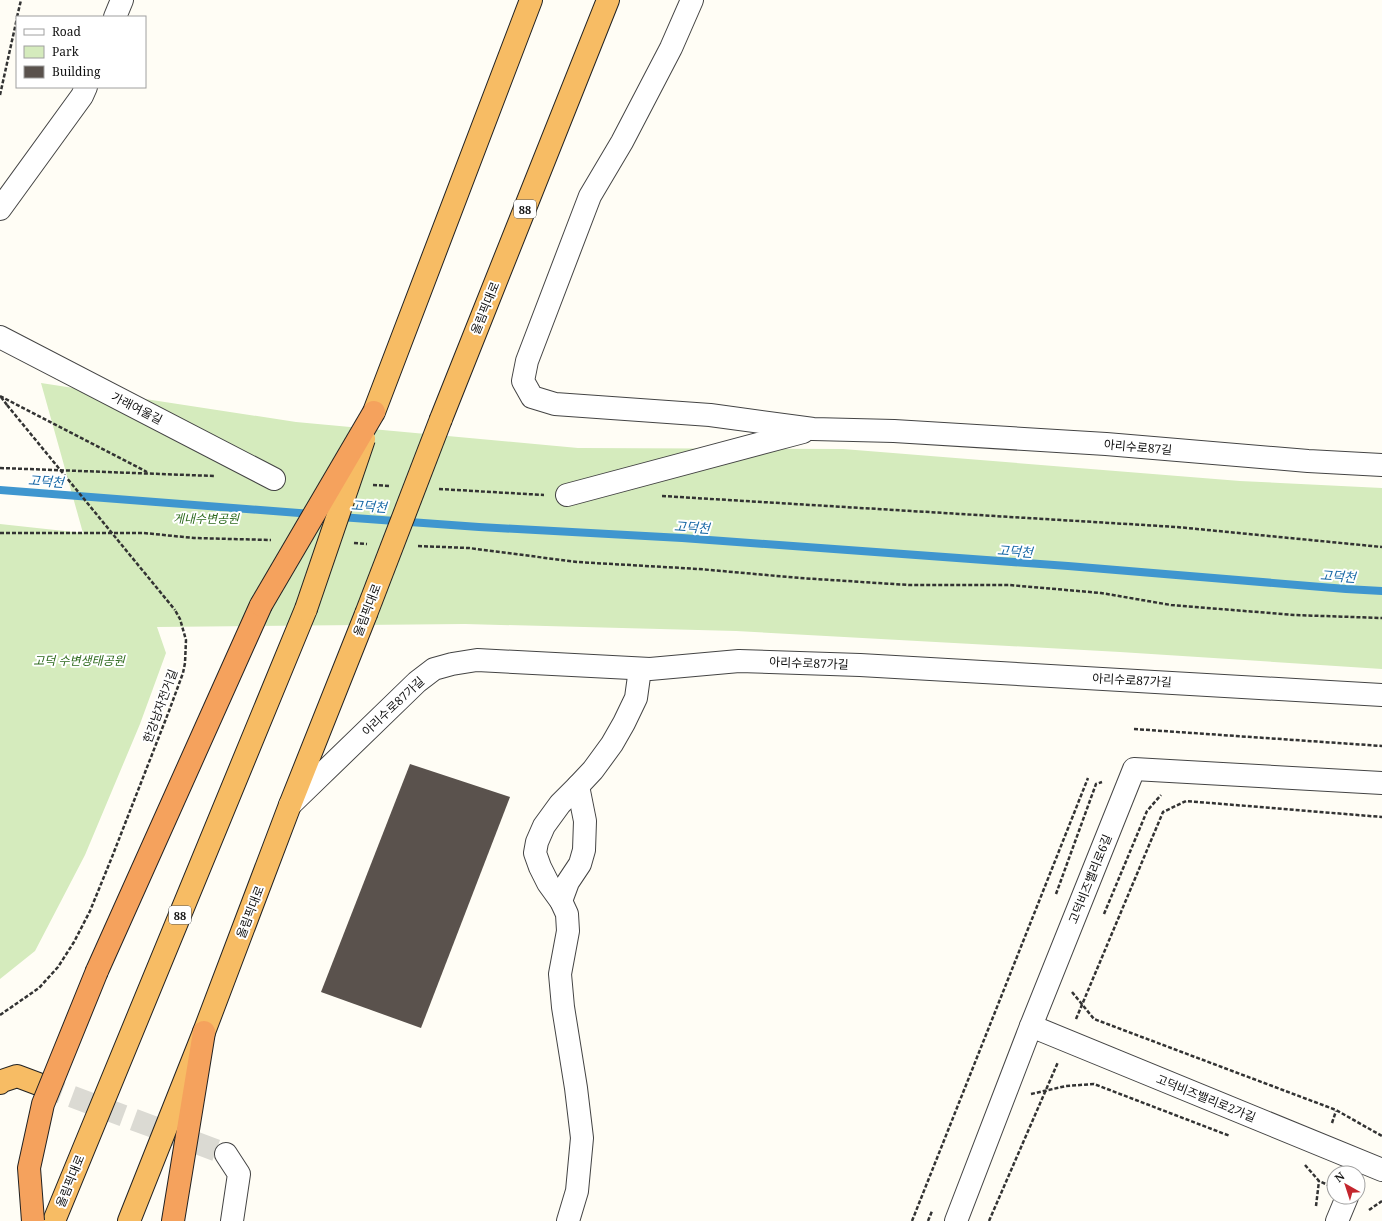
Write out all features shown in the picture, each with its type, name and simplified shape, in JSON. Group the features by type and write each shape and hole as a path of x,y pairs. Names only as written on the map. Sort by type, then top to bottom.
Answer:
{"highway":[{"name":"올림픽대로","path":"54,1221 306,609 374,412 531,0"},
{"name":"올림픽대로","path":"129,1221 204,1032 290,805 608,0"},
{"path":"33,1221 30,1168 43,1104 97,971 261,605 374,412"},
{"path":"173,1221 204,1032"},
{"path":"0,1083 18,1076 41,1085"}],"street":[{"path":"115,16 122,0"},
{"path":"692,0 671,48 640,108 590,196 527,361 523,382 532,397 555,404 710,415 813,429"},
{"path":"0,209 82,96 86,88"},
{"name":"가래여울길","path":"0,337 274,479"},
{"path":"567,495 813,429"},
{"name":"아리수로87길","path":"813,429 894,431 1106,444 1308,461 1382,465"},
{"name":"아리수로87가길","path":"290,805 417,682 434,669 476,660 650,669 739,661 860,665 1382,695"},
{"path":"568,1221 577,1191 582,1138 576,1088 563,1007 560,974 568,932 567,914 548,883 535,853 537,842 544,826 560,804 593,770 612,744 624,723 636,698 640,668"},
{"name":"고덕비즈밸리로6길","path":"956,1221 1031,1026 1134,769 1382,783"},
{"path":"560,901 568,882 580,864 584,850 585,820 578,786"},
{"name":"고덕비즈밸리로2가길","path":"1031,1026 1367,1168"},
{"path":"226,1154 239,1174 232,1221"},
{"path":"1337,1221 1344,1205"}],"path":[{"path":"17,16 21,0"},
{"path":"0,95 16,23"},
{"path":"0,396 149,473"},
{"name":"한강남자전거길","path":"0,396 175,610 180,619 186,640 183,673 147,769 90,911 74,942 58,967 39,988 0,1015"},
{"path":"0,468 219,476"},
{"path":"368,485 391,486"},
{"path":"438,489 567,495"},
{"path":"661,496 1177,527 1382,547"},
{"path":"0,533 144,533 194,538 272,540"},
{"path":"349,543 373,544"},
{"path":"413,546 469,548 577,562 700,569 800,578 909,585 1009,585 1101,593 1171,605 1294,615 1382,618"},
{"path":"1134,729 1382,746"},
{"path":"912,1221 1088,778"},
{"path":"1102,920 1147,811 1162,794"},
{"path":"989,1221 1067,1041 1081,1004 1163,812 1186,801 1382,817"},
{"path":"1069,999 1075,985"},
{"path":"1072,992 1094,1019 1336,1110 1382,1136"},
{"path":"1030,1089 1027,1095 1066,1086 1094,1084 1232,1136"},
{"path":"1304,1164 1319,1181 1315,1209"},
{"path":"1375,1206 1382,1201"}],"green space":[{"name":"게내수변공원","path":"41,383 296,422 578,448 843,449 1240,481 1382,488 1382,669 1120,652 736,631 465,624 157,627 166,653 140,724 85,855 35,951 0,979 0,524 83,533"}],"building":[{"path":"410,764 510,797 421,1028 321,992"}],"waterway":[{"name":"고덕천","path":"0,490 312,514"},
{"name":"고덕천","path":"340,517 479,527 682,538 1068,566 1382,591"}],"tunnel":[{"path":"41,1085 226,1154"}],"park label":[{"name":"고덕 수변생태공원","path":"79,660"}]}
